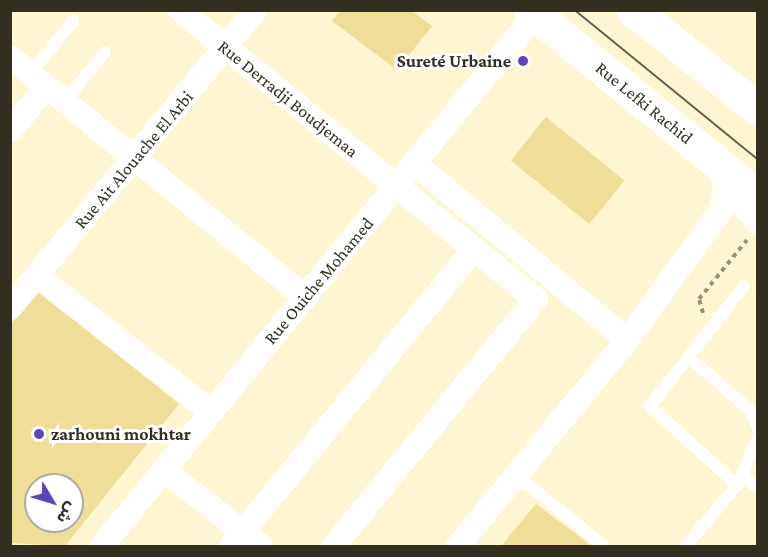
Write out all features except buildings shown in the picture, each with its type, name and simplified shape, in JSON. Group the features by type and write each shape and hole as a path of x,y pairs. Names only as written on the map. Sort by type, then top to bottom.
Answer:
{"main road":[{"path":"633,10 758,109"},
{"name":"Rue Lefki Rachid","path":"532,13 722,176 758,196"}],"street":[{"name":"Rue Derradji Boudjemaa","path":"180,10 396,188 536,299 333,546"},
{"name":"Rue Ait Alouache El Arbi","path":"10,308 256,10"},
{"name":"Rue Ouiche Mohamed","path":"102,546 396,188 532,13"},
{"path":"10,57 305,297"},
{"path":"10,131 47,87"},
{"path":"414,164 627,340"},
{"path":"722,176 753,231"},
{"path":"458,546 627,340 721,210 722,176"},
{"path":"164,470 245,542 474,249"},
{"path":"37,276 211,412"}],"lane":[{"path":"47,87 73,21"},
{"path":"47,87 105,52"},
{"path":"744,286 707,327 691,359 651,399 653,413 740,480 758,488"},
{"path":"691,359 750,410 758,428"},
{"path":"686,546 740,480 758,438"},
{"path":"516,476 604,546"}],"path":[{"path":"699,299 753,231"}],"shaded area":[{"path":"340,11 412,11 432,26 397,70 332,21"},
{"path":"546,117 624,181 589,224 511,161"},
{"path":"38,291 179,404 84,522 84,473 24,473 24,533 75,533 65,546 11,543 10,325"},
{"path":"536,504 592,546 501,546"}],"tram line":[{"path":"575,10 758,159"}],"place":[{"name":"Sureté Urbaine","path":"523,61"},
{"name":"zarhouni mokhtar","path":"39,434"}]}
